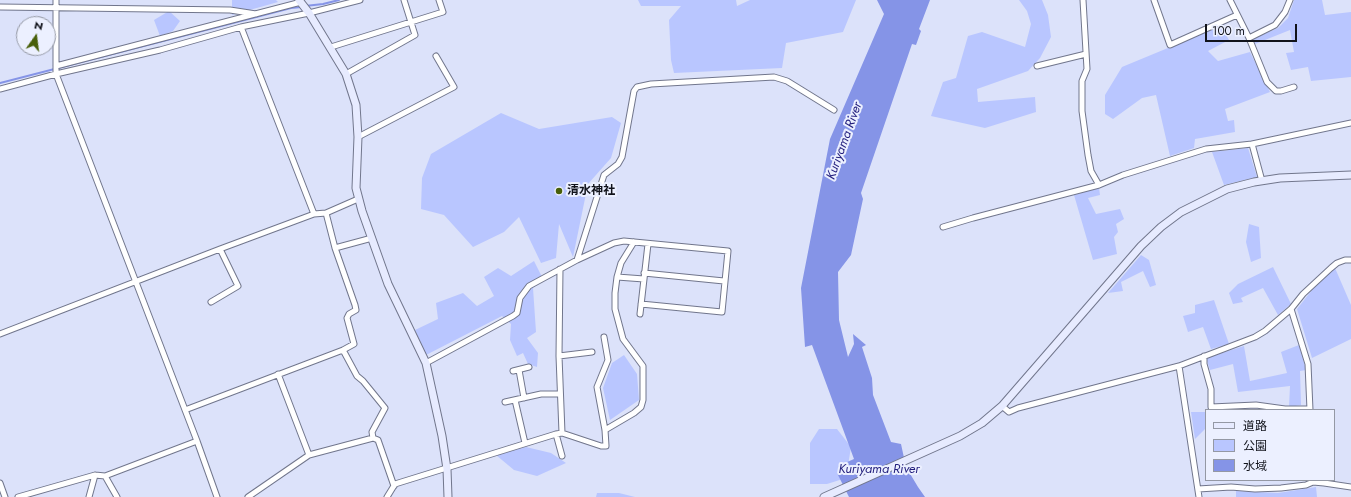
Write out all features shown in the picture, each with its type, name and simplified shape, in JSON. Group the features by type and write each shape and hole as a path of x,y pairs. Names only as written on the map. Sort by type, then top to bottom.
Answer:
{"street":[{"path":"56,0 56,74 197,441 217,497"},
{"path":"0,89 56,74 160,50 241,27 309,13 360,0"},
{"path":"346,74 415,35 404,0"},
{"path":"331,46 443,12 439,0"},
{"path":"1083,0 1087,69 1082,81 1082,111 1091,172 1099,185"},
{"path":"1154,0 1170,44 1237,14"},
{"path":"1230,0 1267,82 1276,91 1294,88"},
{"path":"1248,38 1275,25 1285,12 1290,0"},
{"path":"56,66 256,14 300,1 331,46 346,74 356,104 358,137 356,188 358,200 388,284 426,363 442,436 447,469 448,497"},
{"path":"0,7 230,10 256,14"},
{"path":"241,27 314,214"},
{"path":"1037,66 1086,54"},
{"path":"358,137 454,87 436,56"},
{"path":"577,260 604,175 618,164 622,157 634,91 637,87 651,84 774,77 787,81 834,110"},
{"path":"943,228 973,218 1099,185 1123,175 1206,149 1252,144 1351,123"},
{"path":"1252,144 1262,181"},
{"path":"824,497 960,436 982,423 1002,406 1137,250 1161,227 1181,212 1207,198 1227,190 1262,181 1280,178 1351,175"},
{"path":"0,334 220,249 314,214 326,213 358,200"},
{"path":"185,410 343,350 354,344 347,318 349,314 356,310 335,248 326,213"},
{"path":"335,248 372,238"},
{"path":"426,363 513,316 517,313 520,298 529,286 577,260 614,243 624,241 728,251 722,312 641,304"},
{"path":"605,430 634,413 641,407 643,400 643,366 623,339 616,309 615,293 621,263 634,242"},
{"path":"640,314 648,244"},
{"path":"211,302 238,286 220,249"},
{"path":"1002,406 1009,412 1018,408 1179,366 1255,337 1266,331 1291,309 1303,294 1334,265 1344,260 1351,260"},
{"path":"560,269 559,356 562,432"},
{"path":"617,277 644,276 724,281"},
{"path":"1204,356 1204,364 1211,389 1211,407 1256,406 1285,409 1310,409 1308,364 1291,309"},
{"path":"387,497 396,484 562,432 601,446 606,446 605,430 597,387 608,360 604,337"},
{"path":"343,350 356,376 363,381 385,408 372,432 373,438"},
{"path":"559,356 592,352"},
{"path":"1179,366 1199,497"},
{"path":"513,371 529,367"},
{"path":"519,370 524,398"},
{"path":"278,374 309,456"},
{"path":"505,402 541,394 560,394"},
{"path":"515,400 525,443"},
{"path":"556,434 562,456"},
{"path":"248,497 309,456 373,438 378,440 394,486"},
{"path":"18,497 95,476 105,476 197,441"},
{"path":"88,497 95,476"},
{"path":"105,476 118,497"},
{"path":"1198,489 1231,487 1255,489 1281,488 1306,485 1313,481 1351,487"},
{"path":"0,483 5,497"}],"green space":[{"path":"232,0 276,0 278,2 232,15"},
{"path":"638,0 736,0 737,6 750,0 856,0 843,32 786,43 782,68 674,73 671,60 669,20 681,6 641,6"},
{"path":"1019,0 1042,0 1048,15 1051,37 1040,58 1028,71 977,89 978,102 1035,97 1036,112 985,128 931,116 943,82 956,78 968,36 982,32 1025,47 1031,24 1027,11"},
{"path":"1294,0 1322,0 1325,15 1351,12 1351,77 1311,81 1308,67 1291,70 1286,53 1294,52 1290,30 1255,44 1253,39 1278,28 1288,18"},
{"path":"169,11 180,21 173,31 160,36 154,20"},
{"path":"1221,26 1229,40 1208,51 1218,61 1250,52 1270,92 1225,109 1228,121 1234,120 1235,132 1195,139 1194,148 1170,156 1156,95 1142,98 1113,119 1105,114 1105,95 1122,67"},
{"path":"501,113 539,129 612,117 621,123 611,158 588,184 573,257 559,224 556,258 541,263 519,217 504,232 473,247 444,215 421,209 422,178 431,154"},
{"path":"1248,148 1257,177 1224,185 1212,152"},
{"path":"1099,188 1100,195 1088,198 1096,214 1120,209 1124,219 1116,224 1118,232 1114,237 1117,254 1093,260 1074,195"},
{"path":"1249,224 1259,227 1261,258 1251,262 1246,242"},
{"path":"1141,255 1149,260 1156,285 1150,287 1143,271 1121,282 1123,291 1108,293"},
{"path":"534,261 542,277 533,288 536,332 527,338 538,353 537,367 528,364 523,353 517,356 510,340 511,324 502,316 426,355 415,330 438,319 436,303 463,293 477,306 494,296 484,277 498,268 511,276"},
{"path":"1273,267 1291,304 1278,315 1263,288 1241,298 1243,302 1233,304 1229,293 1238,284"},
{"path":"1335,268 1351,305 1351,339 1312,358 1297,309 1312,290"},
{"path":"1214,300 1229,344 1211,349 1203,327 1188,332 1183,316 1195,313 1195,305"},
{"path":"1299,345 1306,370 1300,371 1301,405 1289,407 1290,386 1238,392 1233,364 1210,370 1206,358 1244,346 1250,381 1287,373 1281,352"},
{"path":"624,355 637,374 639,400 610,420 603,388 612,363"},
{"path":"1191,412 1205,412 1205,429 1195,439"},
{"path":"819,429 837,429 851,447 846,478 827,484 810,484 810,443"},
{"path":"526,447 551,453 566,463 537,476 514,470 496,455"},
{"path":"1316,487 1317,497 1236,497 1236,491 1278,493"},
{"path":"597,493 619,493 635,497 596,497"}],"water":[{"name":"Kuriyama River","path":"877,0 930,0 919,29 921,31 916,45 912,44 861,193 863,199 851,255 838,272 839,320 848,357 854,344 853,334 866,345 862,347 872,378 873,395 891,442 901,444 906,467 925,497 849,497 837,473 840,472 838,466 854,459 812,345 805,347 801,288 830,139 884,14"}],"waterway":[{"path":"305,6 339,0"},
{"path":"0,83 291,8 301,7"}],"place":[{"name":"清水神社","path":"559,191"}]}
